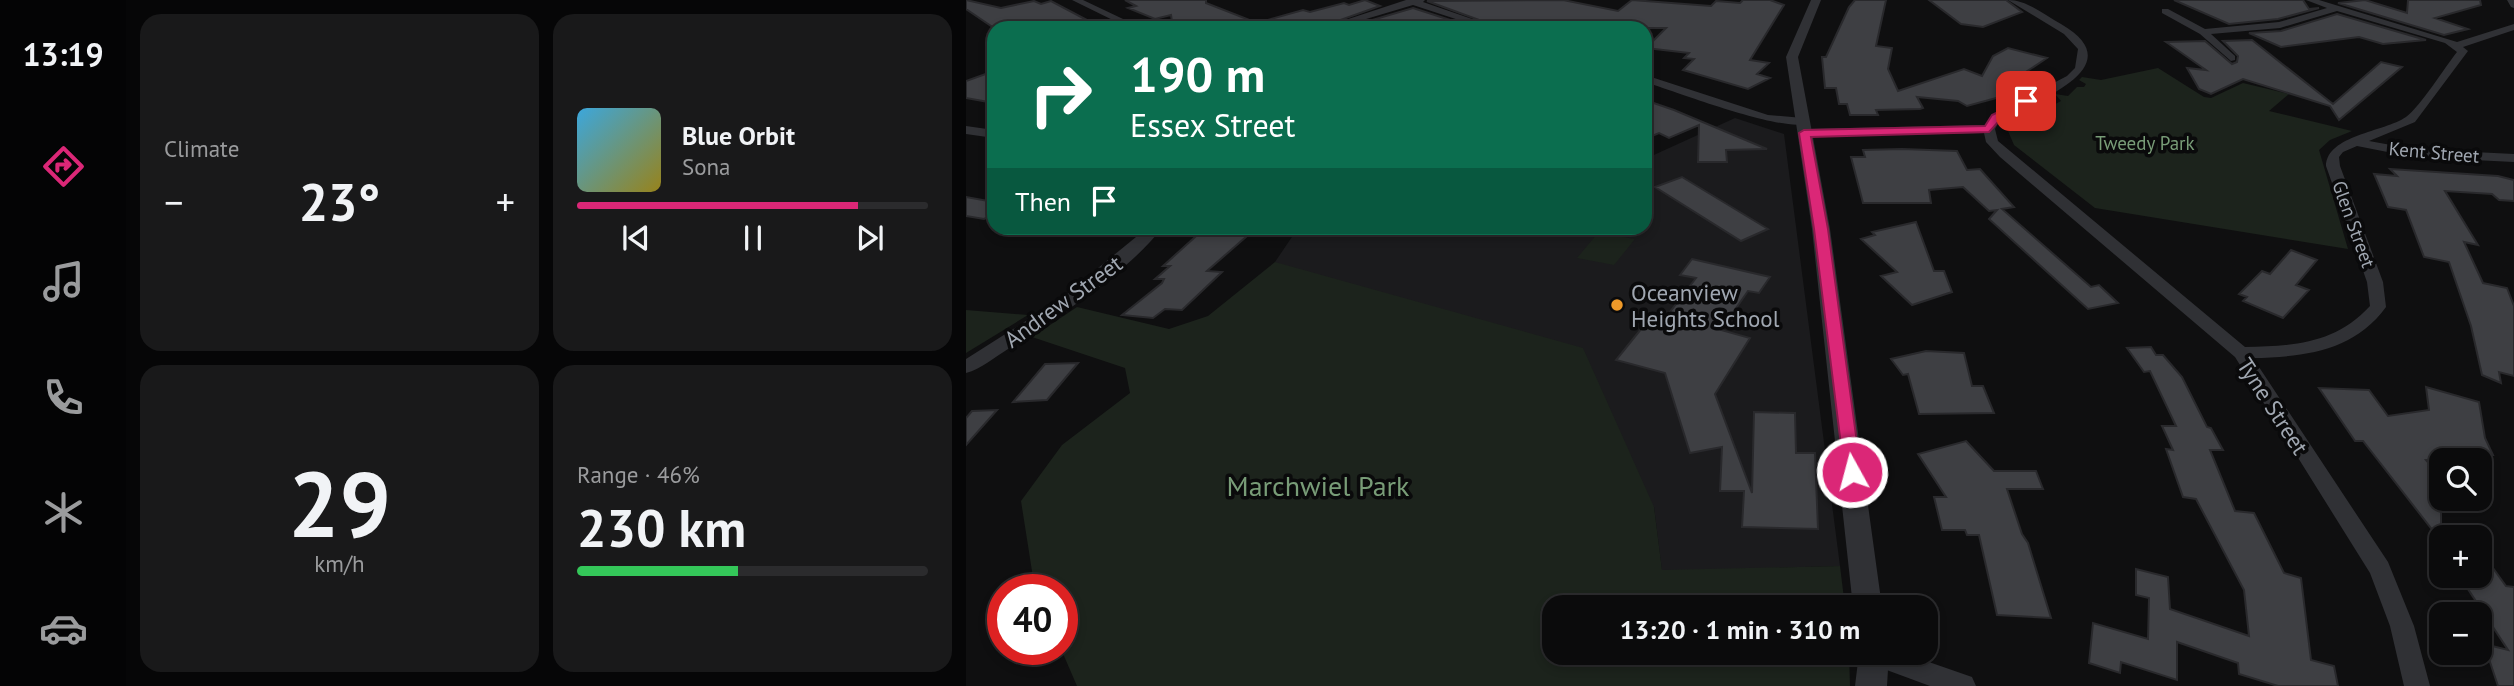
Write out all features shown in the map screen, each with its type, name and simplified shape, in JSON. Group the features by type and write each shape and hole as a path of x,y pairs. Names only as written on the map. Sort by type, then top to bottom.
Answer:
{"street":[{"path":"1076,0 1122,21"},
{"path":"1816,0 1792,57 1821,229 1867,595"},
{"path":"1652,80 1767,118 1804,127 1989,129 1996,117 2071,78 2084,62 2083,48 2067,32 2012,0"},
{"path":"2309,0 2458,45 2514,27"},
{"path":"2511,0 2514,5"},
{"path":"1349,21 1415,1 1473,21"},
{"path":"2203,32 2280,25 2337,8"},
{"path":"2165,11 2203,32 2231,58"},
{"name":"Glen Street","path":"2241,353 2314,349 2334,344 2352,334 2378,307 2375,282 2333,166 2333,157 2339,149 2411,119 2462,55 2463,51 2458,45"},
{"name":"Tyne Street","path":"1989,129 1992,142 2004,154 2241,353 2380,569 2402,626 2417,686"},
{"path":"966,130 987,133"},
{"name":"Kent Street","path":"2355,142 2394,151 2514,158"},
{"name":"Andrew Street","path":"966,367 1073,297 1126,257 1148,235"},
{"path":"1871,686 1873,665"},
{"path":"1906,665 1963,686"}],"shaded area":[{"name":"Oceanview Heights School","path":"1735,118 1784,134 1840,566 1662,571 1654,507 1275,262 1293,235 1652,235 1652,156"}],"green space":[{"name":"Tweedy Park","path":"2158,68 2204,97 2211,98 2243,83 2289,94 2269,111 2352,131 2330,140 2319,150 2348,249 2095,208 2014,145 2008,131 2061,101 2055,94 2068,96 2077,87 2084,87 2086,84 2079,80 2082,77 2101,80"},
{"path":"1596,235 1635,239 1614,265 1577,258"},
{"name":"Marchwiel Park","path":"1275,262 1583,348 1654,507 1662,570 1840,566 1844,595 1542,595 1542,665 1849,665 1850,686 1077,686 1068,665 1078,665 1078,574 1032,574 1021,501 1062,445 1130,393 1125,368 1032,337 1077,307 1169,329 1208,316"},
{"path":"966,310 1028,315 966,353"}],"building":[{"path":"966,0 1001,8 1034,1 1041,4 1051,1 1089,21 987,21 987,23 966,9"},
{"path":"1125,0 1206,0 1206,3 1252,21 1172,21 1171,15 1155,19 1128,8 1136,6"},
{"path":"1365,0 1380,6 1338,21 1264,21 1303,10 1310,12"},
{"path":"1563,0 1618,11 1632,0 1711,6 1716,1 1740,3 1743,0 1770,0 1784,5 1750,60 1769,63 1757,74 1770,78 1748,89 1683,70 1694,59 1684,58 1689,53 1652,49 1652,42 1666,28 1652,28 1652,21 1482,21 1427,1"},
{"path":"1855,0 1886,0 1876,46 1892,48 1888,69 1898,91 1964,69 1982,76 1993,56 2008,48 2047,58 2026,72 2033,74 2018,81 2025,83 2000,97 1967,106 1958,101 1917,97 1923,108 1876,110 1878,115 1850,115 1847,104 1839,104 1836,88 1825,88 1822,57 1826,57 1849,7"},
{"path":"1929,0 2006,0 2022,12 1983,27 1961,24"},
{"path":"2174,0 2303,0 2309,9 2319,8 2278,19 2229,24"},
{"path":"2365,0 2407,13 2408,0 2480,0 2481,5 2435,18 2468,29 2444,35 2338,3"},
{"path":"1413,8 1453,21 1369,21"},
{"path":"2337,14 2426,40 2383,44 2359,37 2281,47 2249,33 2281,31"},
{"path":"2252,40 2333,104 2381,62 2402,67 2339,120 2330,106 2243,79 2211,94 2199,89 2187,68 2206,70 2166,42 2205,41 2232,64 2237,62 2238,56 2223,41"},
{"path":"987,74 987,102 966,98 966,81"},
{"path":"1652,102 1767,149 1726,150 1727,162 1698,162 1699,125 1669,138 1659,133 1652,136"},
{"path":"1863,150 1957,151 1967,170 1980,169 2014,207 2002,209 2091,287 2099,285 2118,303 2088,309 1989,219 1997,210 1989,211 1963,187 1929,190 1931,203 1863,203 1851,157 1865,157"},
{"path":"2390,169 2498,176 2514,180 2514,201 2499,200 2492,194 2445,191 2478,245 2464,242 2483,283 2507,288 2514,306 2514,376 2499,372 2501,383 2482,375 2471,326 2449,262 2424,257 2406,210 2388,207 2374,174 2397,176"},
{"path":"1682,177 1768,229 1741,241 1655,187"},
{"path":"966,197 987,201 987,218 966,216"},
{"path":"1916,222 1934,271 1944,271 1952,292 1912,305 1881,276 1897,272 1861,239 1875,235 1872,232"},
{"path":"1197,235 1247,236 1207,271 1222,272 1182,310 1165,309 1153,318 1122,315 1162,283 1164,279 1155,279 1170,266 1163,266"},
{"path":"2291,250 2317,260 2296,285 2309,290 2283,318 2243,301 2247,297 2239,294 2262,271 2270,274"},
{"path":"1692,259 1770,277 1759,293 1748,291 1721,330 1750,338 1715,394 1752,493 1754,412 1795,413 1796,453 1815,453 1818,529 1742,527 1744,491 1720,491 1722,447 1690,453 1665,373 1616,360 1654,313 1666,317 1696,278 1680,275"},
{"path":"2151,347 2156,355 2163,355 2182,377 2207,427 2211,428 2223,450 2210,450 2235,511 2254,513 2284,573 2301,578 2311,660 2334,666 2338,686 2278,686 2239,674 2238,663 2177,642 2177,680 2121,662 2120,673 2089,663 2093,623 2148,639 2149,598 2136,595 2136,569 2168,577 2170,609 2249,636 2244,590 2196,499 2183,497 2166,449 2173,450 2162,426 2176,426 2150,371 2144,372 2127,348"},
{"path":"1926,351 1964,353 1972,386 1983,386 1994,413 1919,414 1908,374 1903,375 1891,359"},
{"path":"1078,363 1047,400 1013,402 1045,364"},
{"path":"2426,387 2479,402 2485,438 2490,448 2429,448 2429,460 2426,460 2429,464 2429,511 2441,511 2441,525 2429,526 2363,441 2355,441 2319,388 2369,390 2388,416 2429,410"},
{"path":"997,410 966,445 966,418 972,411"},
{"path":"1966,441 1994,471 2036,471 2043,489 2007,489 2022,534 2028,543 2051,618 1997,615 1979,535 1967,535 1965,530 1942,530 1934,497 1946,497 1918,454"},
{"path":"2492,567 2506,586 2514,587 2514,686 2498,686 2491,665 2492,646 2508,650 2492,626 2492,602 2476,602 2467,588 2492,588"}],"place":[{"name":"Oceanview Heights School","path":"1617,305"}],"route":[{"path":"1852,472 1821,229 1804,133 1989,129 1996,117 2026,101"}]}
